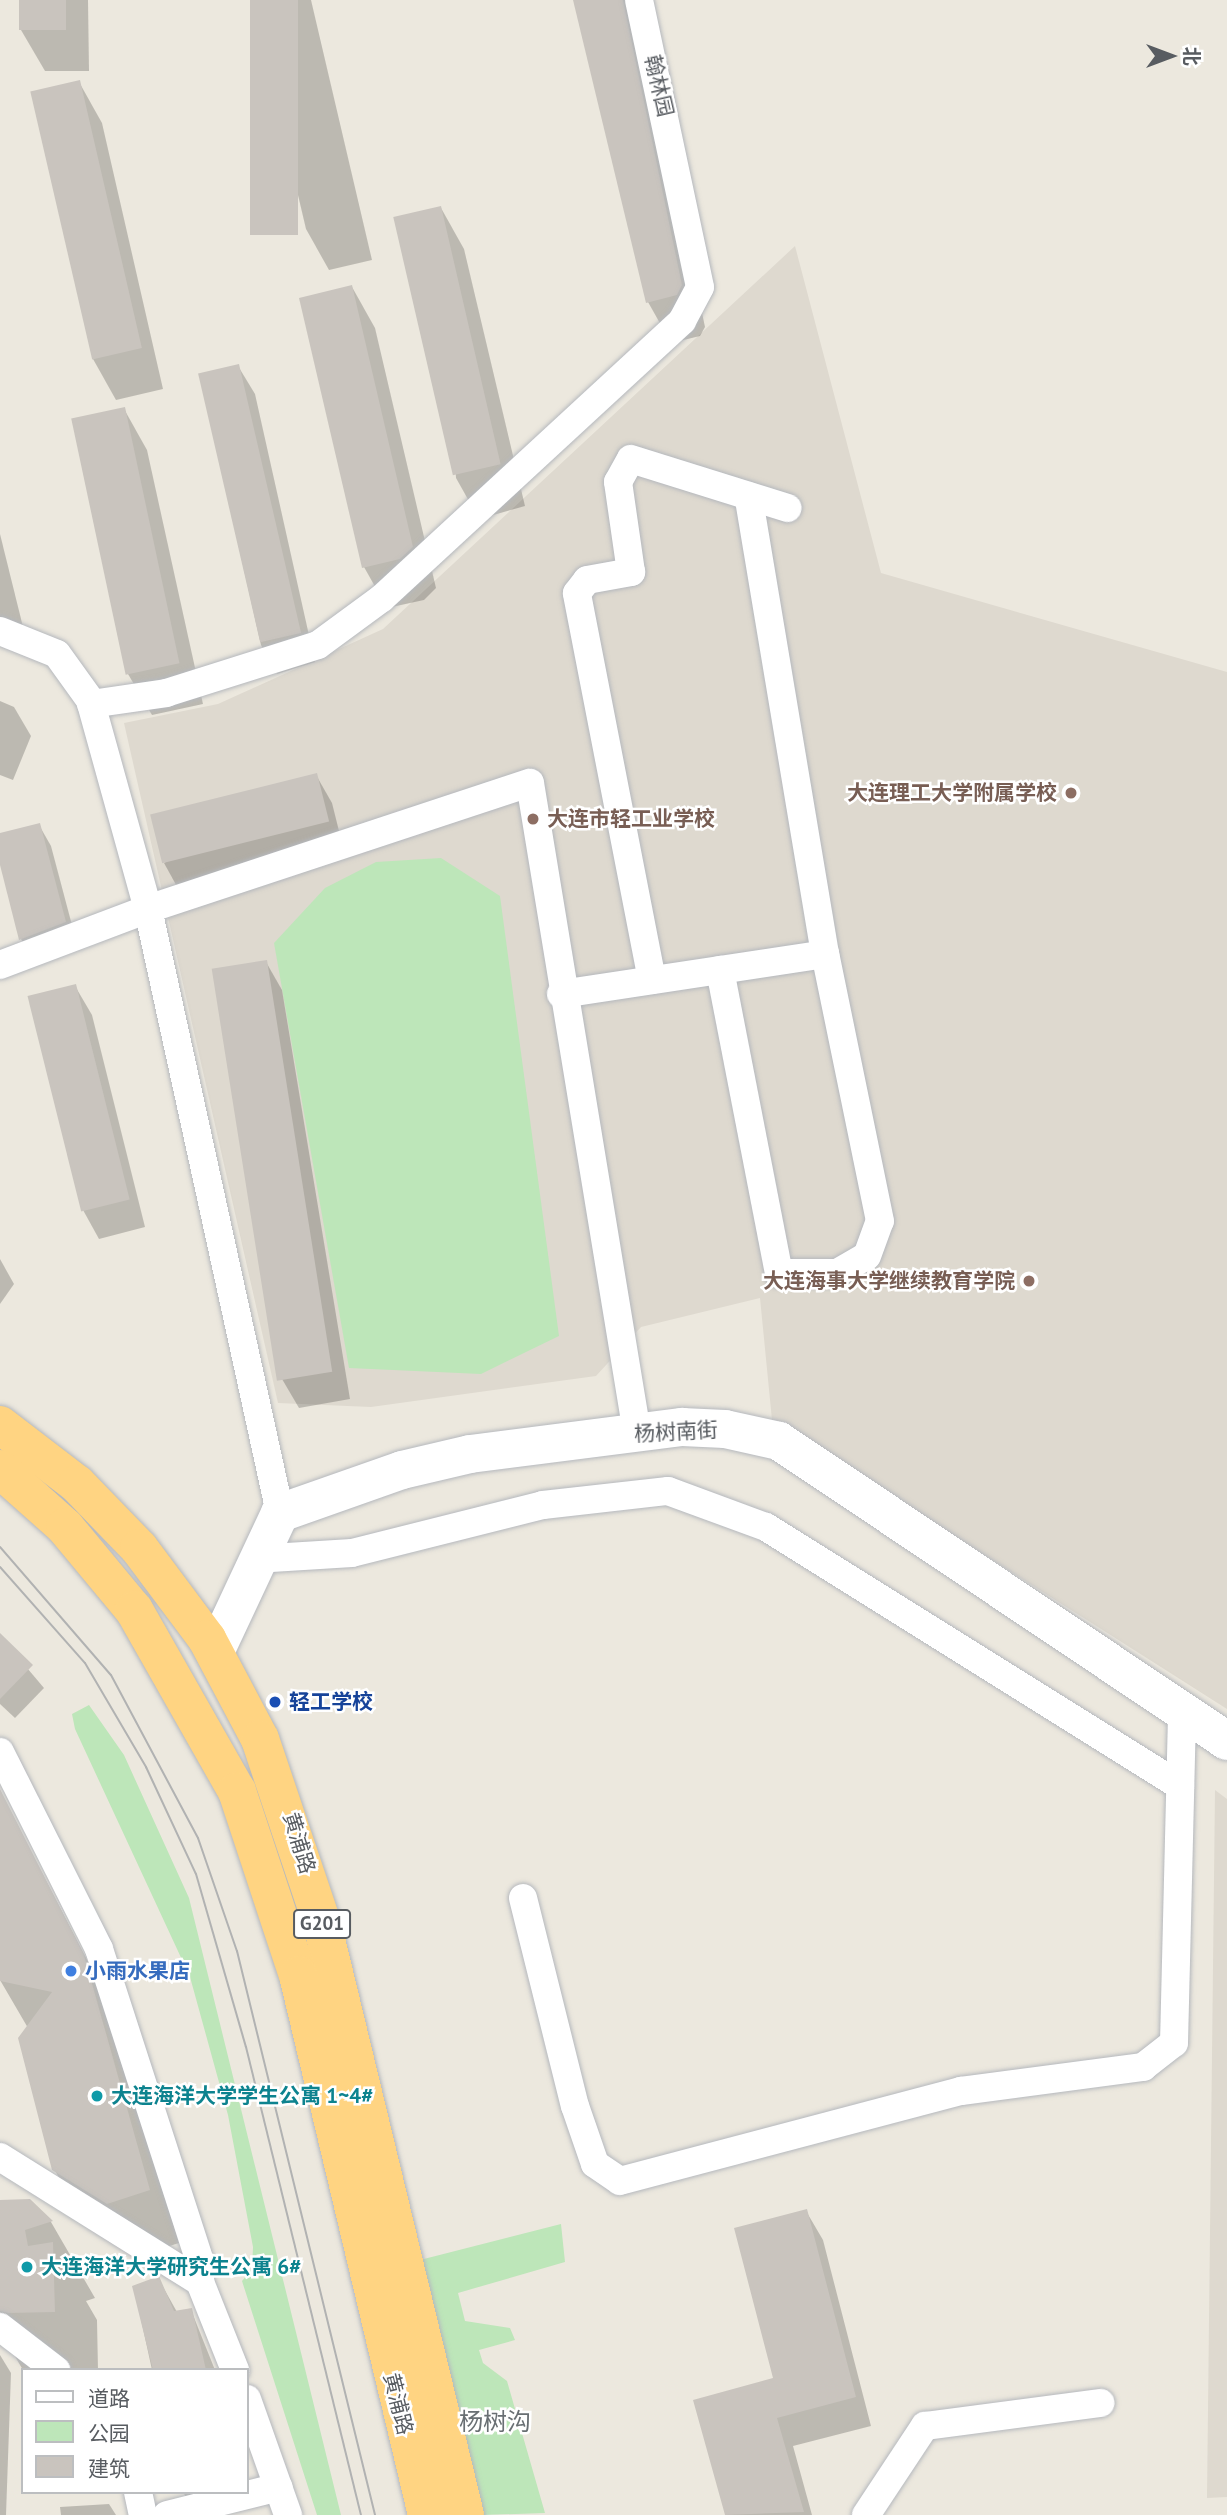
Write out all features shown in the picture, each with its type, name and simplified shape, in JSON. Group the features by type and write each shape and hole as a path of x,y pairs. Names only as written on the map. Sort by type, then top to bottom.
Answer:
{"highway":[{"name":"黄浦路","path":"0,1425 104,1509 169,1584 215,1652 270,1762 310,1880 465,2515"},
{"name":"黄浦路","path":"0,1469 65,1527 134,1609 237,1791 294,1962 427,2515"}],"street":[{"name":"翰林园","path":"91,704 248,671 318,645 382,598 682,321 700,287 678,172 639,0"},
{"path":"652,980 578,593 587,580 631,572 618,482 631,460 787,509"},
{"path":"720,970 779,1273 837,1273 867,1256 880,1221 825,954 748,496"},
{"path":"0,631 57,654 91,704 148,909 280,1513 215,1652"},
{"path":"0,965 148,909 530,783 561,994 637,1433"},
{"path":"561,994 825,954"},
{"name":"杨树南街","path":"280,1513 459,1457 637,1433 725,1429 779,1441 1227,1741"},
{"path":"271,1558 352,1553 543,1505 668,1491 766,1527 1180,1786"},
{"path":"523,1898 575,2106 595,2164 620,2181 961,2091 1143,2067 1174,2043 1182,1709"},
{"path":"0,1752 99,1949 200,2261 200,2282 234,2368"},
{"path":"0,2157 200,2282"},
{"path":"0,2327 53,2368"},
{"path":"248,2402 288,2515"},
{"path":"866,2515 925,2426 1100,2403"},
{"path":"167,2515 279,2487"},
{"path":"138,2494 143,2515"}],"shaded area":[{"name":"大连市轻工业学校","path":"795,246 881,573 1227,672 1227,1709 772,1420 760,1298 641,1327 596,1376 371,1407 278,1403 124,723 218,704 383,629"},
{"path":"1215,1790 1227,1799 1227,2497 1207,2498"}],"green space":[{"path":"441,858 500,896 559,1336 481,1374 349,1368 274,943 325,888 376,862"},
{"path":"89,1705 124,1755 189,1898 341,2515 317,2515 242,2281 252,2269 253,2247 228,2115 190,1977 75,1729 72,1714"},
{"path":"561,2224 565,2262 458,2293 465,2321 510,2328 515,2340 479,2350 483,2363 507,2381 545,2513 481,2515 416,2261"}],"building":[{"path":"19,0 66,0 66,30 19,30"},
{"path":"250,0 298,0 298,235 250,235"},
{"path":"573,0 623,0 682,285 677,295 646,303"},
{"path":"80,80 142,348 92,359 30,91"},
{"path":"441,206 501,464 453,475 393,217"},
{"path":"352,285 413,547 400,559 362,568 299,298"},
{"path":"239,364 301,633 260,642 198,373"},
{"path":"125,407 179,663 126,675 71,418"},
{"path":"317,773 329,822 162,863 150,815"},
{"path":"40,823 66,922 19,940 0,865 0,833"},
{"path":"267,960 332,1372 277,1381 212,969"},
{"path":"76,984 130,1199 81,1212 27,996"},
{"path":"0,1633 33,1665 0,1699"},
{"name":"大连海洋大学学生公寓 1~4#","path":"0,1789 84,1955 150,2190 107,2204 52,2170 18,2038 52,1992 0,1981"},
{"name":"大连海洋大学研究生公寓 6#","path":"30,2199 53,2221 25,2230 28,2246 53,2242 55,2312 8,2313 0,2311 0,2200"},
{"path":"807,2209 856,2397 777,2418 804,2512 725,2515 693,2400 773,2378 734,2228"},
{"path":"159,2276 174,2311 192,2308 206,2368 152,2368 132,2286"}],"tram line":[{"path":"0,1547 111,1675 198,1838 237,1951 375,2515"},
{"path":"0,1567 85,1663 146,1767 196,1874 246,2047 361,2515"}],"place":[{"name":"大连理工大学附属学校","path":"1071,793"},
{"name":"大连市轻工业学校","path":"533,819"},
{"name":"大连海事大学继续教育学院","path":"1029,1281"},
{"name":"轻工学校","path":"275,1702"},
{"name":"小雨水果店","path":"71,1971"},
{"name":"大连海洋大学学生公寓 1~4#","path":"97,2096"},
{"name":"大连海洋大学研究生公寓 6#","path":"27,2267"}],"district":[{"name":"杨树沟","path":"495,2422"}]}
